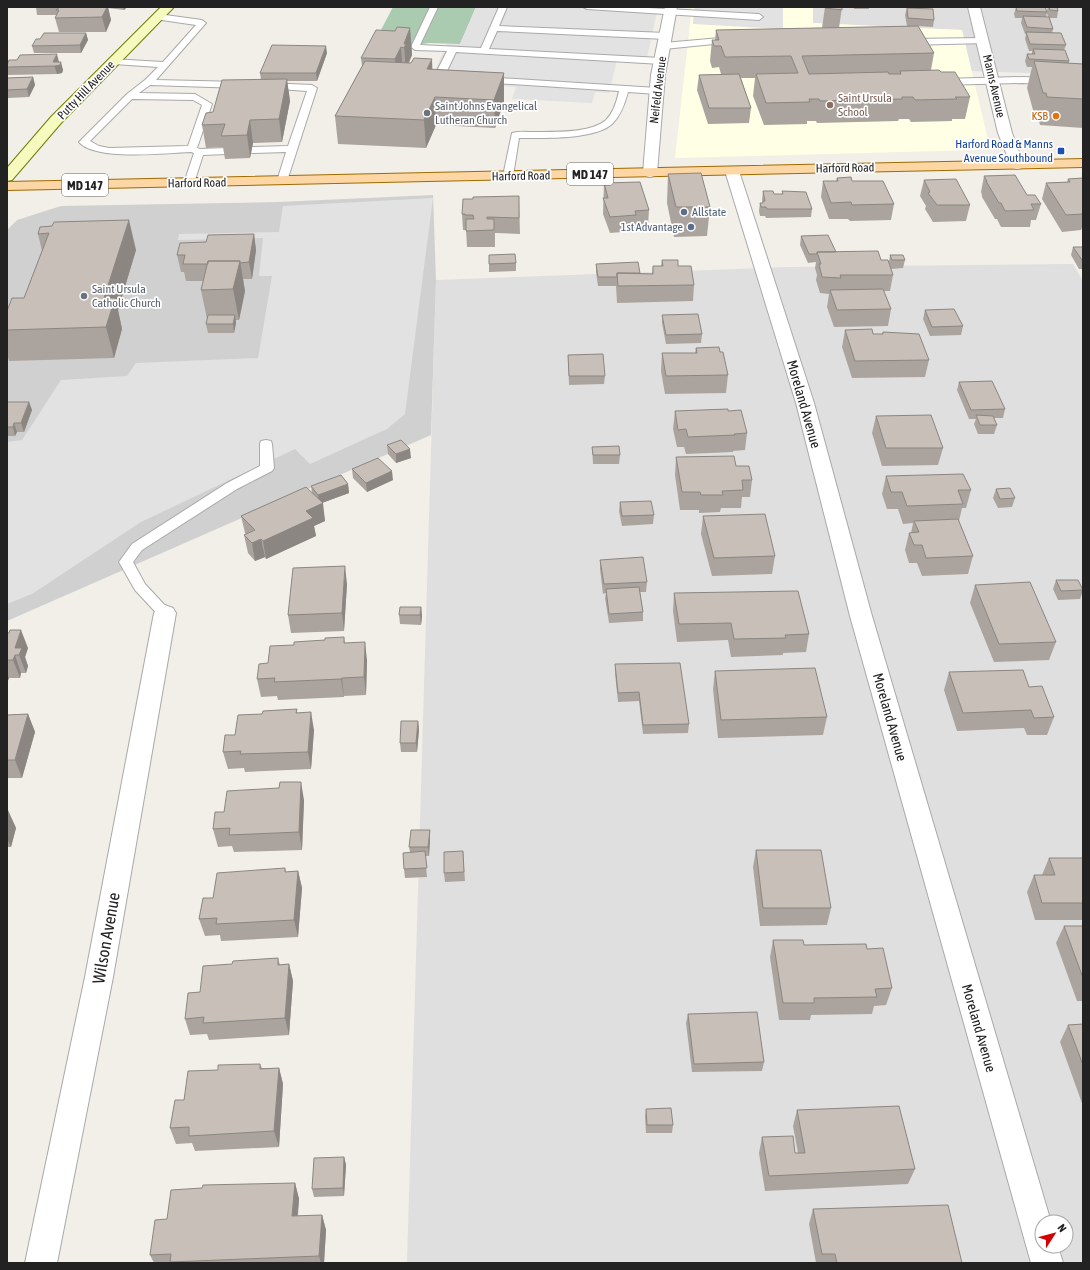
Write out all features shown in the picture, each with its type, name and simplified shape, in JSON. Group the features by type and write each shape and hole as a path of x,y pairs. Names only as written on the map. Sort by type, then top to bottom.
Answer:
{"main road":[{"name":"Putty Hill Avenue","path":"7,177 56,120 168,7"},
{"name":"Harford Road","path":"7,186 1083,163"}],"street":[{"name":"Manns Avenue","path":"974,7 1007,138 1017,164"},
{"name":"Neifeld Avenue","path":"650,173 657,91 671,9"},
{"name":"Moreland Avenue","path":"732,171 805,403 861,616 1047,1263"},
{"name":"Wilson Avenue","path":"41,1263 99,977 165,612"}],"lane":[{"path":"434,7 415,47 661,61"},
{"path":"484,51 503,7"},
{"path":"587,7 671,9 759,20 759,7"},
{"path":"158,17 202,23 148,82 130,96 84,142 96,149 109,152 195,150 227,151"},
{"path":"494,28 665,41 743,39"},
{"path":"899,42 983,41"},
{"path":"454,49 440,77 657,91"},
{"path":"114,61 164,65"},
{"path":"930,82 1023,80 1083,83"},
{"path":"148,82 312,88 291,149 282,181"},
{"path":"508,176 515,135 568,134 599,127 608,122 622,101 624,88"},
{"path":"130,96 195,97 207,104 195,150 189,183"},
{"path":"252,150 291,149"},
{"path":"165,612 140,587 126,562 137,547 232,486 266,468 266,444"}],"shaded area":[{"path":"393,7 476,7 460,44 429,43 371,49"},
{"path":"476,7 658,7 647,58 618,56 609,93 595,92 592,103 512,99 516,87 430,81 447,44 460,44"},
{"name":"Saint Ursula School","path":"692,7 813,7 813,23 962,30 988,140 978,150 675,158"},
{"path":"694,7 783,7 783,29 693,24"},
{"path":"813,7 1083,7 1083,75 971,71 962,30 813,23"},
{"path":"433,195 436,280 431,435 7,621 7,230 17,220 61,206 278,202"},
{"path":"433,198 405,414 387,429 310,464 295,449 141,522 32,594 7,604 7,442 22,440 61,380 127,376 136,363 258,358 272,276 259,276 263,238 178,240 179,234 279,232 283,206"},
{"path":"1073,264 1083,281 1083,1263 407,1263 436,280 788,267"}],"building":[{"path":"60,7 107,7 102,17 55,18 59,10 56,10"},
{"path":"842,7 842,10 825,8"},
{"path":"1016,7 1045,7 1047,12 1017,11"},
{"path":"1049,7 1057,7 1058,11 1050,10"},
{"path":"907,8 933,9 934,20 908,18"},
{"path":"1023,16 1049,17 1053,29 1027,27"},
{"path":"918,26 934,53 802,56 809,74 888,72 889,74 901,74 900,71 939,70 941,72 955,72 970,97 955,97 957,99 915,100 913,97 902,97 902,99 820,101 819,99 809,99 810,102 766,103 756,74 798,73 791,56 725,57 721,46 714,46 712,40 719,40 716,30"},
{"path":"397,27 410,28 404,44 406,44 404,48 401,47 395,59 361,58 376,30 395,31"},
{"path":"1026,32 1061,33 1066,45 1030,44"},
{"path":"44,33 86,33 80,45 32,46 36,39 40,39"},
{"path":"272,45 326,46 316,73 260,73"},
{"path":"1033,49 1065,50 1069,61 1029,59 1027,54 1035,54"},
{"path":"57,54 53,62 61,62 60,65 7,67 9,60 17,60 20,55"},
{"path":"414,58 432,59 427,69 504,73 494,100 435,97 424,120 335,116 365,61 411,63"},
{"path":"1034,61 1083,64 1083,99 1047,97 1046,93 1043,93"},
{"path":"739,74 751,108 709,108 699,75"},
{"path":"33,77 27,89 7,90 7,78"},
{"path":"287,79 279,119 250,120 247,135 221,136 225,124 202,125 206,113 213,112 222,80"},
{"path":"701,173 710,207 676,207 668,174"},
{"path":"1015,175 1027,195 1035,195 1041,204 1031,204 1034,210 1005,211 984,176"},
{"path":"851,177 852,181 883,181 894,204 852,205 851,202 831,203 823,181 838,181 837,178"},
{"path":"1083,178 1083,214 1066,215 1046,183 1070,182 1068,179"},
{"path":"956,179 970,205 937,205 928,193 930,192 924,180"},
{"path":"640,182 649,210 635,211 636,215 610,217 603,198 608,198 604,183"},
{"path":"763,191 773,191 774,194 783,194 782,191 806,192 812,209 767,209 766,207 761,207 760,203 765,201"},
{"path":"519,196 519,218 487,217 487,219 494,219 494,230 466,231 466,219 474,219 473,215 462,214 463,199 473,199 473,197"},
{"path":"129,220 104,298 115,298 106,327 7,330 7,311 12,298 24,298 49,233 38,234 40,227 52,226 54,222"},
{"path":"254,234 249,262 240,263 240,261 208,261 208,264 183,264 185,255 177,255 180,243 206,242 208,235"},
{"path":"828,235 836,252 817,252 817,254 809,254 801,236"},
{"path":"1073,247 1083,247 1083,260 1082,260"},
{"path":"878,251 881,260 888,260 893,275 840,275 841,278 822,277 819,264 821,264 817,252"},
{"path":"515,254 516,263 489,264 489,255"},
{"path":"890,255 903,255 905,260 892,260"},
{"path":"662,260 678,260 678,266 691,266 694,285 618,286 617,273 653,274 653,266 663,266"},
{"path":"208,261 240,261 233,289 201,290"},
{"path":"638,262 640,273 617,273 617,277 598,277 596,264"},
{"path":"883,289 891,309 837,310 830,290"},
{"path":"954,309 963,326 932,327 925,310"},
{"path":"698,314 702,334 666,335 662,315"},
{"path":"208,315 235,315 233,324 206,324"},
{"path":"872,329 873,334 883,334 883,332 919,334 929,360 855,361 845,330"},
{"path":"719,347 720,352 723,352 728,375 666,376 662,353 697,353 696,348"},
{"path":"603,354 605,376 569,376 568,355"},
{"path":"992,381 1005,409 971,410 959,382"},
{"path":"7,402 29,402 21,423 14,423 13,427 7,427"},
{"path":"728,409 728,411 741,410 747,433 688,437 686,429 678,430 675,411"},
{"path":"931,415 943,448 886,448 876,416"},
{"path":"976,415 993,416 997,425 980,425"},
{"path":"401,440 410,449 396,454 387,445"},
{"path":"619,446 620,455 593,455 592,447"},
{"path":"734,456 736,466 749,466 752,480 742,480 743,490 722,491 723,495 701,495 700,492 682,492 676,457"},
{"path":"378,458 392,471 366,483 352,469"},
{"path":"963,474 971,490 958,490 963,504 907,506 902,492 891,492 886,476"},
{"path":"341,475 348,484 318,495 311,486"},
{"path":"306,487 323,503 306,511 313,518 263,541 261,539 252,543 244,535 255,530 241,516"},
{"path":"1010,488 1015,498 1000,499 996,489"},
{"path":"651,501 654,515 622,516 620,502"},
{"path":"765,514 775,556 714,558 703,516"},
{"path":"958,519 973,556 926,558 922,545 914,545 909,533 919,532 914,521"},
{"path":"643,557 647,582 604,584 600,560"},
{"path":"345,566 342,613 288,615 293,568"},
{"path":"1056,580 1078,580 1083,590 1061,591"},
{"path":"1030,582 1056,642 999,644 975,585"},
{"path":"639,587 643,612 609,614 606,589"},
{"path":"798,591 809,634 785,635 786,638 734,639 731,623 679,624 674,593"},
{"path":"400,607 421,607 420,615 399,615"},
{"path":"10,630 21,630 15,648 22,648 19,655 15,655 13,660 7,660 7,633 9,633"},
{"path":"344,637 344,643 365,642 364,677 274,682 275,678 257,679 259,664 268,663 270,646 294,645 294,642"},
{"path":"680,663 689,724 643,725 639,692 618,693 615,664"},
{"path":"815,668 827,717 721,720 715,671"},
{"path":"1023,670 1029,687 1042,686 1054,717 1034,718 1031,710 963,713 949,672"},
{"path":"297,709 296,713 311,712 308,752 240,754 241,751 223,752 225,735 235,735 238,715 262,714 263,711"},
{"path":"28,714 15,760 7,760 7,715"},
{"path":"401,721 418,721 416,743 400,743"},
{"path":"280,782 301,782 299,832 229,835 230,828 213,829 215,812 224,812 227,791 279,788"},
{"path":"411,830 430,830 428,847 409,847"},
{"path":"756,850 821,850 831,908 763,908"},
{"path":"425,851 427,868 404,869 403,853"},
{"path":"463,851 464,872 444,873 444,852"},
{"path":"1049,858 1083,858 1083,903 1042,903 1034,875 1055,875"},
{"path":"285,868 285,872 298,871 294,920 216,924 217,918 199,919 203,898 213,898 217,873"},
{"path":"1064,926 1083,926 1083,978"},
{"path":"773,940 803,940 804,945 866,944 867,949 883,948 892,988 875,989 877,997 814,998 814,1003 783,1003"},
{"path":"278,958 278,965 289,964 285,1018 203,1023 204,1017 185,1019 188,993 200,992 203,966 232,964 233,961"},
{"path":"757,1012 764,1062 694,1064 688,1014"},
{"path":"1083,1024 1083,1065 1068,1025"},
{"path":"260,1064 260,1069 279,1068 274,1131 189,1136 189,1127 170,1128 175,1100 184,1100 188,1071 218,1070 218,1065"},
{"path":"899,1106 915,1169 769,1176 762,1137 793,1136 795,1153 805,1153 797,1110"},
{"path":"671,1108 673,1125 647,1125 646,1109"},
{"path":"344,1157 343,1188 312,1189 314,1158"},
{"path":"295,1183 292,1216 322,1215 319,1256 170,1262 171,1254 150,1255 155,1220 167,1219 171,1190 202,1188 203,1185"},
{"path":"948,1205 962,1263 837,1263 835,1254 822,1254 813,1209"}],"place":[{"name":"Saint Ursula School","path":"830,105"},
{"name":"Saint Johns Evangelical Lutheran Church","path":"427,113"},
{"name":"KSB","path":"1056,116"},
{"name":"Harford Road & Manns Avenue Southbound","path":"1061,151"},
{"name":"Allstate","path":"684,212"},
{"name":"1st Advantage","path":"691,227"},
{"name":"Saint Ursula Catholic Church","path":"84,296"}]}
